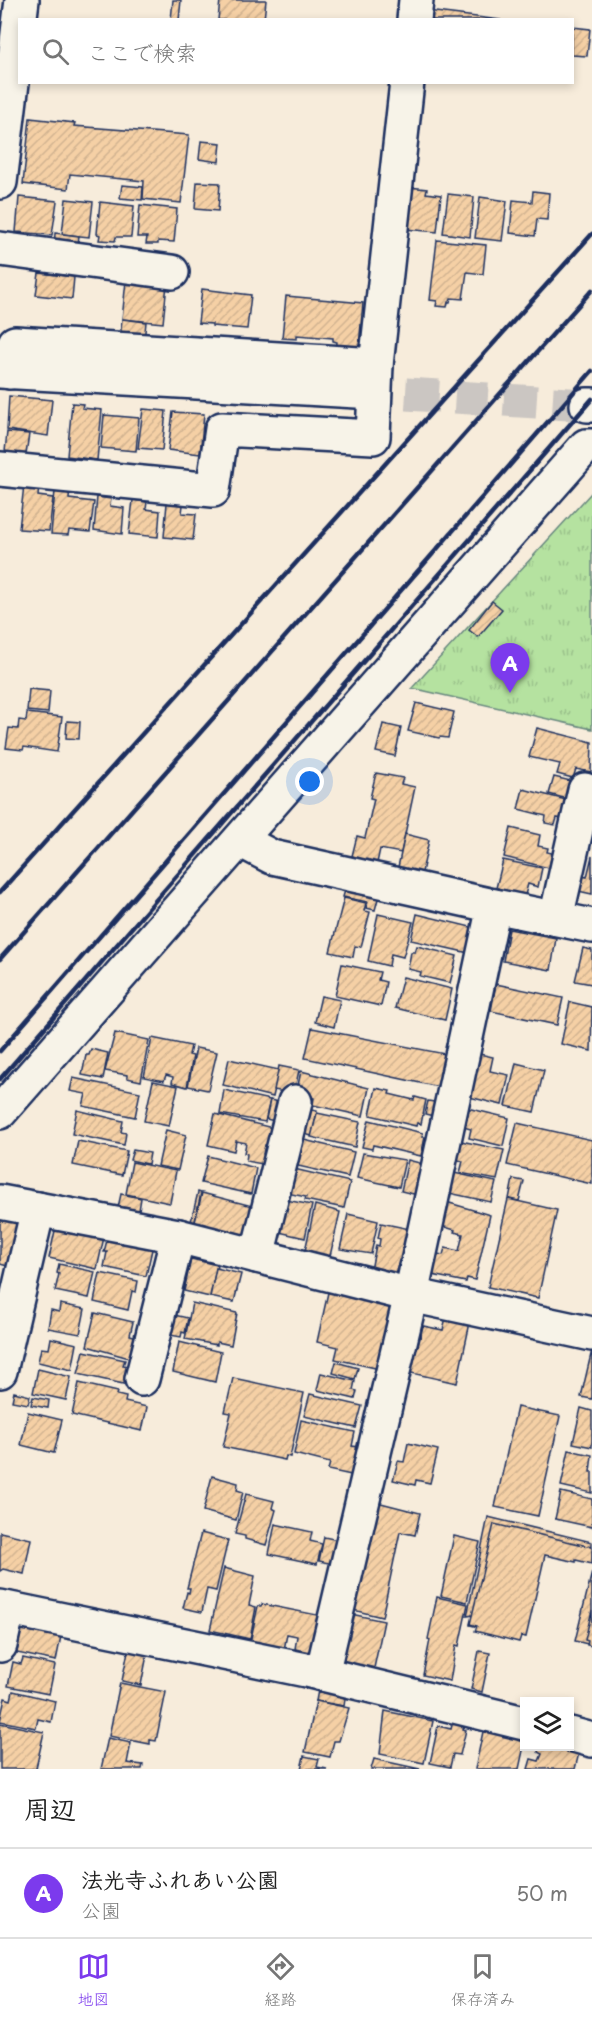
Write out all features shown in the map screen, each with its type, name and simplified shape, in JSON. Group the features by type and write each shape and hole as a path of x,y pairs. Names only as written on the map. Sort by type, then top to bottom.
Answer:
{"street":[{"path":"20,18 22,0"},
{"path":"414,18 416,0"},
{"path":"0,182 18,33"},
{"path":"0,469 213,490 222,429 373,437 376,365 407,84"},
{"path":"0,249 172,272"},
{"path":"357,391 5,371 15,343 376,365"},
{"path":"0,1112 586,446 592,446"},
{"path":"556,918 585,790"},
{"path":"240,840 272,857 592,926"},
{"path":"322,1674 411,1295 494,906"},
{"path":"257,1256 295,1102"},
{"path":"0,1202 178,1236 411,1295 592,1334"},
{"path":"0,1371 38,1209"},
{"path":"142,1379 178,1236"},
{"path":"0,1645 4,1608 322,1674 520,1723"},
{"path":"574,1735 592,1740"}],"green space":[{"path":"592,492 592,729 412,688"}],"building":[{"path":"173,0 181,0 179,18 171,18"},
{"path":"220,0 266,0 264,18 218,18"},
{"path":"427,11 485,18 426,18"},
{"path":"574,27 590,29 587,56 574,55"},
{"path":"30,118 75,123 74,126 189,135 181,203 143,199 144,181 70,174 68,189 23,184"},
{"path":"201,141 221,143 219,162 199,159"},
{"path":"197,182 220,183 218,211 195,209"},
{"path":"122,185 143,187 142,200 120,198"},
{"path":"409,187 427,189 426,193 441,195 437,232 405,229"},
{"path":"533,191 549,193 547,220 537,219 535,236 510,233 513,200 532,202"},
{"path":"448,194 474,197 470,237 443,233"},
{"path":"19,197 57,201 52,235 16,232"},
{"path":"480,197 507,201 502,241 475,238"},
{"path":"66,199 93,202 89,237 62,234"},
{"path":"100,202 134,206 131,237 116,237 115,241 99,240 100,235 97,234"},
{"path":"140,205 177,209 174,242 158,241 158,244 146,244 147,237 137,237"},
{"path":"55,233 79,236 77,250 54,248"},
{"path":"437,240 486,245 483,274 467,272 463,299 451,298 447,307 436,306 437,301 430,300"},
{"path":"39,273 74,277 72,299 36,295"},
{"path":"126,281 167,284 163,323 122,319"},
{"path":"202,289 251,295 247,329 198,323"},
{"path":"286,296 363,303 358,356 336,354 337,342 333,341 333,338 297,335 297,339 282,338"},
{"path":"122,319 146,322 144,342 120,340"},
{"path":"9,396 52,400 48,436 7,430"},
{"path":"72,403 83,404 82,408 102,410 97,460 67,456"},
{"path":"143,409 166,411 162,450 138,448"},
{"path":"173,412 204,414 200,454 168,450"},
{"path":"104,415 139,418 136,451 101,448"},
{"path":"7,432 29,434 26,454 5,452"},
{"path":"24,485 39,487 38,496 53,498 49,531 19,529"},
{"path":"70,487 69,499 94,502 90,532 69,530 68,535 51,534 55,491"},
{"path":"97,497 111,499 110,506 124,508 122,534 94,530"},
{"path":"133,500 147,502 146,509 160,511 158,537 129,534"},
{"path":"167,503 183,505 182,513 196,514 193,540 164,537"},
{"path":"492,601 502,609 478,637 469,630"},
{"path":"29,689 50,691 48,713 27,711"},
{"path":"416,703 454,712 448,738 408,731"},
{"path":"27,713 62,717 57,752 24,747 23,750 6,748 9,728 18,729 19,720 26,721"},
{"path":"67,721 80,722 79,739 66,738"},
{"path":"383,724 401,728 395,756 376,752"},
{"path":"537,728 592,742 591,772 576,769 573,778 557,774 560,764 529,757"},
{"path":"376,773 403,778 401,784 415,787 401,853 380,849 377,863 352,856 357,836 365,838 374,799 370,798"},
{"path":"554,777 575,782 571,800 549,794"},
{"path":"523,789 570,801 566,820 557,818 555,825 545,823 546,816 518,809"},
{"path":"511,828 540,835 538,846 548,848 547,852 552,853 549,868 504,857"},
{"path":"405,834 429,840 421,877 397,872"},
{"path":"592,856 592,894 578,891 582,876 587,877"},
{"path":"503,860 542,868 538,887 528,884 525,895 496,888"},
{"path":"346,887 379,895 375,910 366,908 368,902 343,897"},
{"path":"344,898 366,903 364,911 370,912 361,947 355,946 353,957 330,952"},
{"path":"378,914 413,922 403,957 391,954 389,966 368,961"},
{"path":"417,914 475,928 469,953 411,940"},
{"path":"509,929 556,938 551,970 503,961"},
{"path":"417,946 457,956 450,983 420,976 421,972 408,969 411,952 415,952"},
{"path":"583,948 592,950 592,984 575,981"},
{"path":"342,964 380,972 378,980 386,982 381,1006 335,996"},
{"path":"403,977 452,989 445,1020 395,1008"},
{"path":"496,984 563,998 557,1025 491,1011"},
{"path":"321,996 340,1000 334,1027 315,1022"},
{"path":"570,1002 592,1007 591,1051 561,1044"},
{"path":"312,1028 445,1054 439,1087 305,1058"},
{"path":"115,1033 149,1040 141,1081 127,1078 127,1075 105,1071"},
{"path":"152,1038 191,1046 189,1055 193,1056 187,1087 172,1083 173,1077 166,1075 164,1081 144,1077"},
{"path":"196,1048 217,1052 208,1090 188,1086"},
{"path":"91,1049 108,1053 103,1079 82,1075 86,1055 89,1055"},
{"path":"475,1053 493,1057 490,1071 509,1075 502,1105 465,1096"},
{"path":"229,1059 279,1070 273,1097 223,1085"},
{"path":"516,1063 544,1070 534,1112 506,1106"},
{"path":"279,1066 299,1070 294,1094 274,1090"},
{"path":"301,1071 369,1088 363,1116 313,1105 314,1098 307,1096 295,1100"},
{"path":"73,1078 140,1092 135,1117 83,1106 86,1094 70,1091"},
{"path":"153,1081 178,1086 169,1126 144,1121"},
{"path":"376,1088 390,1091 389,1094 414,1100 415,1097 426,1100 421,1124 417,1123 416,1126 370,1115"},
{"path":"224,1090 270,1100 265,1122 220,1114"},
{"path":"270,1100 283,1103 279,1122 266,1119"},
{"path":"428,1101 441,1103 438,1117 425,1114"},
{"path":"467,1108 509,1118 503,1146 469,1138 471,1129 463,1127"},
{"path":"306,1109 317,1111 312,1136 300,1133"},
{"path":"77,1110 123,1121 121,1132 126,1133 124,1145 72,1134"},
{"path":"317,1113 360,1122 355,1147 311,1137"},
{"path":"215,1114 277,1129 272,1148 265,1145 263,1154 270,1156 268,1165 246,1161 247,1154 244,1153 246,1143 236,1141 234,1151 208,1145"},
{"path":"369,1120 423,1133 422,1137 425,1137 421,1156 373,1145 372,1149 362,1147"},
{"path":"517,1123 592,1140 592,1184 507,1165"},
{"path":"166,1130 186,1135 178,1170 158,1166"},
{"path":"304,1140 354,1152 348,1177 298,1166"},
{"path":"78,1141 127,1151 122,1175 73,1165"},
{"path":"461,1141 504,1150 497,1180 460,1173 463,1161 457,1160"},
{"path":"133,1150 150,1153 148,1164 130,1160"},
{"path":"363,1153 405,1160 399,1187 357,1178"},
{"path":"208,1156 256,1168 251,1194 201,1183"},
{"path":"408,1160 427,1165 422,1196 401,1191"},
{"path":"132,1162 176,1171 170,1203 126,1194"},
{"path":"294,1169 350,1182 344,1208 305,1200 306,1197 287,1193"},
{"path":"454,1173 496,1182 491,1202 449,1193"},
{"path":"513,1179 524,1181 519,1201 509,1199"},
{"path":"198,1192 201,1193 194,1226 189,1230"},
{"path":"202,1193 256,1207 247,1239 194,1226"},
{"path":"121,1194 141,1198 138,1216 117,1212"},
{"path":"508,1199 557,1210 538,1298 488,1287"},
{"path":"286,1200 312,1205 305,1238 279,1232"},
{"path":"443,1201 490,1215 475,1280 467,1278 466,1282 427,1274 432,1253 443,1255 445,1248 459,1251 463,1234 438,1225"},
{"path":"315,1205 340,1212 330,1256 305,1251"},
{"path":"0,1211 8,1220 21,1223 11,1267 0,1264"},
{"path":"348,1214 378,1221 371,1254 340,1249"},
{"path":"381,1223 410,1229 405,1261 399,1260 395,1275 371,1270 376,1245 379,1246"},
{"path":"56,1226 104,1237 97,1269 49,1258"},
{"path":"108,1236 153,1245 146,1276 104,1267 107,1252 104,1252"},
{"path":"191,1259 217,1265 210,1297 184,1291"},
{"path":"59,1264 95,1272 89,1298 55,1291"},
{"path":"216,1268 241,1274 234,1302 210,1297"},
{"path":"100,1273 138,1281 136,1292 132,1291 128,1310 94,1302"},
{"path":"329,1288 392,1303 380,1369 335,1359 338,1347 317,1342"},
{"path":"192,1303 237,1313 231,1345 217,1342 217,1345 185,1339"},
{"path":"60,1304 85,1309 80,1334 48,1328 51,1310 59,1312"},
{"path":"95,1313 133,1322 130,1335 141,1338 136,1360 87,1346"},
{"path":"447,1313 471,1318 457,1383 407,1372 413,1345 418,1346 423,1326 443,1330"},
{"path":"174,1315 188,1318 185,1333 182,1332 181,1337 170,1335"},
{"path":"51,1338 77,1344 72,1370 38,1362 41,1348 49,1349"},
{"path":"179,1342 221,1352 215,1382 173,1372"},
{"path":"592,1350 592,1399 581,1397"},
{"path":"84,1351 125,1360 123,1365 132,1367 128,1385 78,1374"},
{"path":"336,1362 358,1368 355,1379 333,1373"},
{"path":"38,1369 71,1377 66,1400 33,1393"},
{"path":"321,1373 355,1381 353,1390 357,1391 355,1399 317,1390"},
{"path":"233,1378 304,1393 290,1457 286,1456 285,1460 223,1447 231,1413 225,1412"},
{"path":"79,1383 118,1392 117,1395 126,1397 125,1402 147,1407 142,1431 72,1415"},
{"path":"14,1392 30,1396 28,1404 12,1401"},
{"path":"310,1394 362,1406 356,1428 304,1416"},
{"path":"33,1397 49,1400 48,1408 31,1405"},
{"path":"517,1407 560,1416 538,1516 495,1507"},
{"path":"581,1408 592,1411 592,1447 573,1443"},
{"path":"28,1412 62,1420 54,1453 21,1445"},
{"path":"301,1420 355,1432 352,1446 359,1447 356,1476 328,1470 330,1463 294,1454"},
{"path":"408,1443 438,1450 430,1483 416,1480 415,1485 393,1480 398,1461 404,1462"},
{"path":"569,1450 592,1455 590,1472 592,1472 592,1493 561,1486"},
{"path":"212,1476 238,1483 237,1490 243,1492 236,1520 203,1511"},
{"path":"561,1492 592,1499 592,1527 555,1519"},
{"path":"246,1494 274,1501 272,1508 276,1510 266,1545 235,1534"},
{"path":"377,1502 420,1513 415,1535 400,1532 382,1617 353,1610"},
{"path":"488,1517 592,1542 592,1562 541,1552 524,1628 518,1627 518,1637 470,1625 474,1615 467,1616"},
{"path":"275,1524 312,1532 310,1541 322,1544 317,1564 269,1554"},
{"path":"494,1524 592,1547 592,1564 545,1555 526,1637 521,1636 519,1642 475,1631 477,1626 470,1624"},
{"path":"0,1532 31,1539 24,1574 3,1569 0,1571"},
{"path":"201,1533 228,1540 216,1591 207,1589 202,1612 183,1608 187,1592 189,1593 190,1588 187,1588"},
{"path":"454,1536 480,1542 467,1602 441,1596"},
{"path":"324,1537 343,1541 338,1565 319,1561"},
{"path":"224,1568 255,1576 249,1605 256,1607 250,1639 210,1630"},
{"path":"592,1572 592,1645 575,1641"},
{"path":"437,1597 468,1604 459,1646 456,1645 450,1681 423,1675"},
{"path":"262,1604 322,1616 316,1653 295,1649 297,1636 287,1634 284,1650 250,1643 258,1606"},
{"path":"592,1610 592,1646 587,1645 588,1641 585,1640"},
{"path":"351,1614 384,1621 374,1668 340,1661"},
{"path":"21,1628 61,1636 56,1661 17,1653"},
{"path":"128,1651 147,1655 141,1685 122,1681"},
{"path":"479,1651 490,1653 482,1692 471,1689"},
{"path":"23,1658 55,1665 49,1694 8,1686 13,1662 21,1664"},
{"path":"120,1683 166,1692 156,1741 150,1740 150,1744 109,1736"},
{"path":"318,1690 341,1694 345,1699 344,1706 316,1701"},
{"path":"13,1691 55,1701 51,1722 38,1719 36,1728 0,1721 5,1698 11,1700"},
{"path":"316,1701 349,1708 339,1741 334,1741 330,1757 305,1752"},
{"path":"385,1711 433,1721 424,1763 380,1754"},
{"path":"453,1721 465,1723 463,1729 466,1730 460,1755 453,1754 450,1767 430,1763 438,1726 451,1729"},
{"path":"0,1723 44,1732 36,1768 38,1769 0,1769"},
{"path":"484,1727 520,1735 520,1751 523,1751 519,1769 475,1769"},
{"path":"108,1738 131,1743 127,1763 143,1765 142,1769 101,1769"},
{"path":"574,1745 581,1745 575,1769 528,1769 531,1759 539,1761 542,1754 538,1751 574,1751"},
{"path":"304,1756 319,1759 317,1767 327,1769 301,1769"},
{"path":"374,1759 420,1769 371,1769"}],"tunnel":[{"path":"357,391 587,405"}],"railway":[{"path":"0,892 592,234"},
{"path":"0,959 592,290"},
{"path":"0,1051 592,371"},
{"path":"0,1079 592,399"}],"place":[{"name":"法光寺ふれあい公園","path":"510,693"}]}
